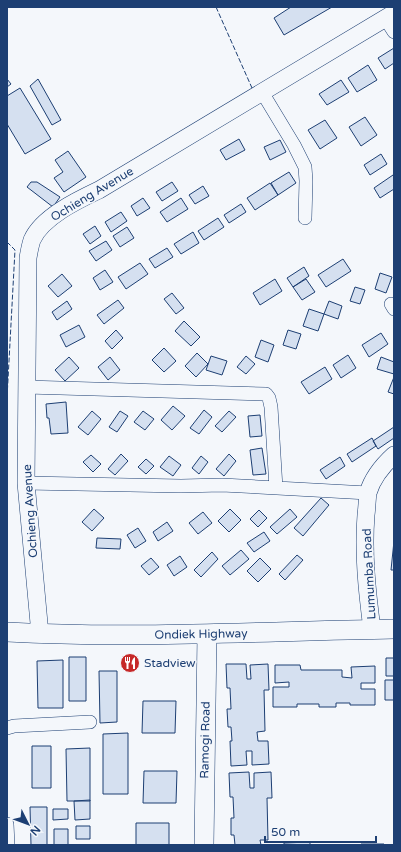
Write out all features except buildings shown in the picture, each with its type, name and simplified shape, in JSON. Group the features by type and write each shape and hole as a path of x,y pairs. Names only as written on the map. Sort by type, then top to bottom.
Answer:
{"main road":[{"name":"Ondiek Highway","path":"7,632 40,634 207,635 394,629"},
{"name":"Ramogi Road","path":"204,845 207,635"}],"street":[{"name":"Ochieng Avenue","path":"40,634 26,483 28,258 32,239 45,223 72,204 99,190 262,92 391,21"},
{"path":"262,92 294,145 305,167 305,218"},
{"path":"26,387 266,394 269,398 271,407 276,488"},
{"name":"Lumumba Road","path":"372,629 368,601 364,538 368,493 373,480 394,455"},
{"path":"26,483 180,486 222,485 368,493"},
{"path":"7,728 14,726 90,722"},
{"path":"7,824 8,845"}],"fence":[{"path":"216,7 252,88"},
{"path":"7,242 15,250 7,398"}],"place":[{"name":"Stadview","path":"130,663"}]}
